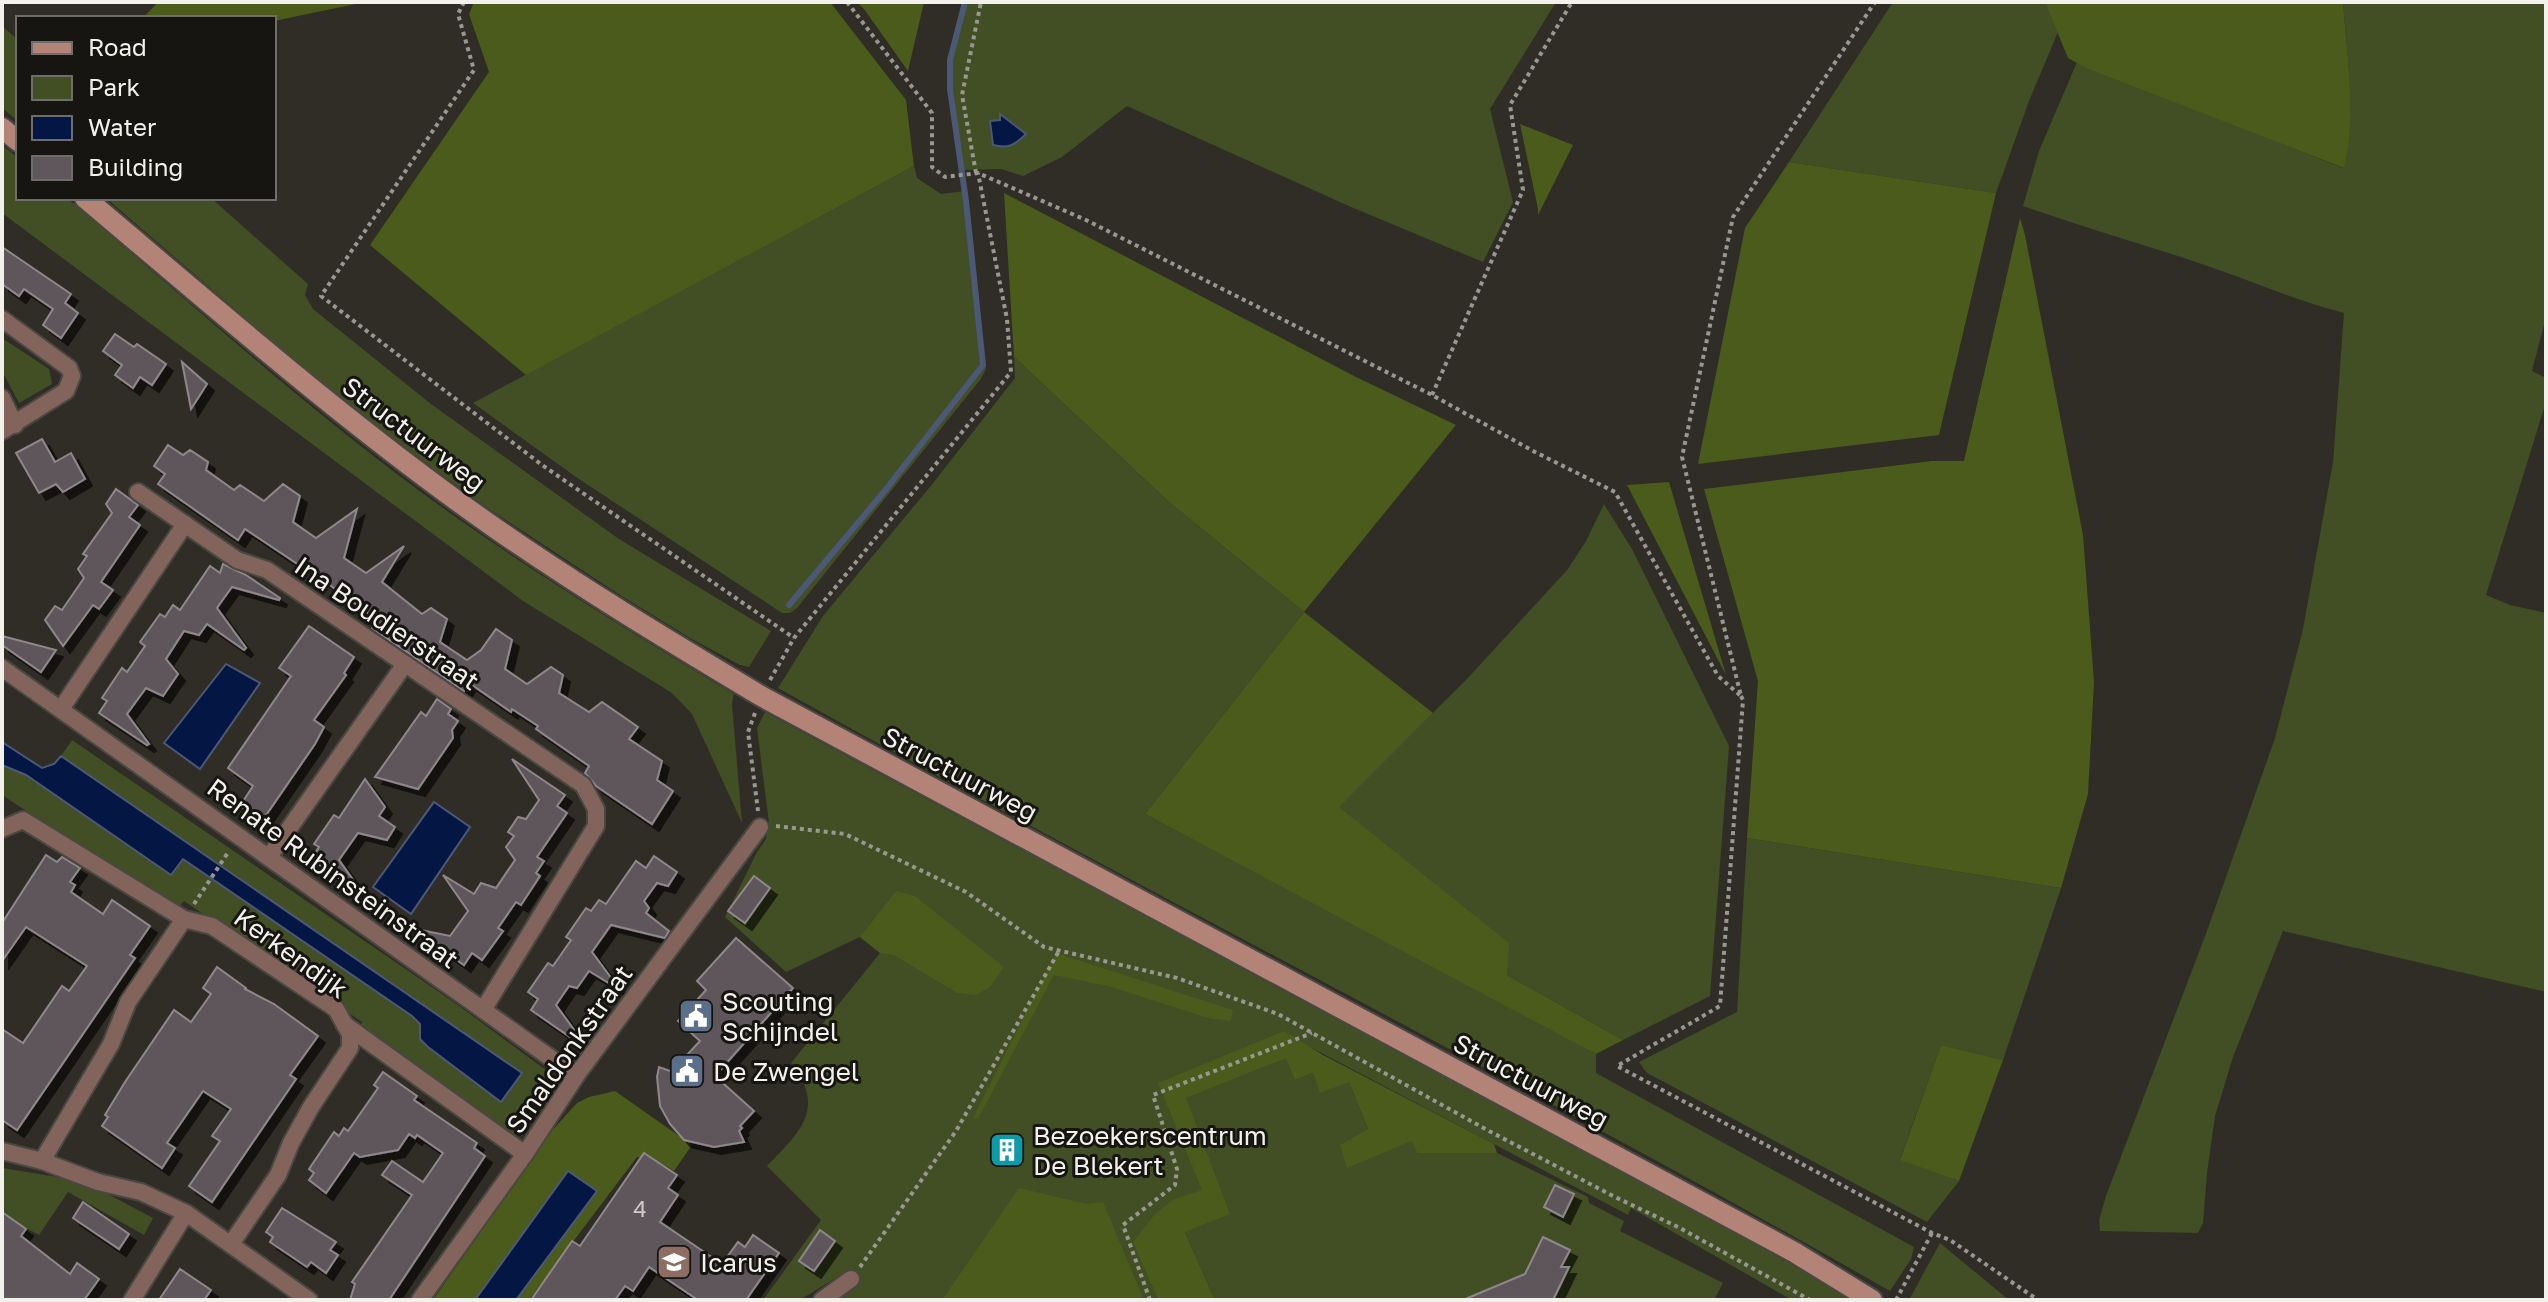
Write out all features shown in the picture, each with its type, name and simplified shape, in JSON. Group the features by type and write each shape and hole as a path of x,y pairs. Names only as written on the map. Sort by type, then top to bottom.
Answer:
{"main road":[{"name":"Structuurweg","path":"87,200 318,395 495,528 641,624 761,696 1794,1252 1872,1300"}],"street":[{"path":"2,319 69,368 72,376 66,391 9,428 2,398"},
{"name":"Ina Boudierstraat","path":"138,492 237,560 267,570 583,785 596,809 596,826 483,1010"},
{"path":"61,709 185,524"},
{"path":"269,857 405,664"},
{"name":"Renate Rubinsteinstraat","path":"2,668 576,1076"},
{"name":"Kerkendijk","path":"2,829 23,820 184,919 212,926 336,1009 350,1034 350,1048 311,1107 278,1175 231,1244"},
{"name":"Smaldonkstraat","path":"420,1300 525,1154 576,1076 760,827"},
{"path":"42,1161 111,1044 128,1002 184,919"},
{"path":"343,1023 525,1154"},
{"path":"2,1151 42,1161 98,1182 141,1192 186,1213 309,1300"},
{"path":"132,1300 186,1213"},
{"path":"822,1300 851,1279"}],"path":[{"path":"464,2 458,14 474,70 321,296 542,465 794,638"},
{"path":"847,2 932,113 932,167 945,177 977,174 1086,220 1432,395 1615,492 1718,676 1741,696"},
{"path":"981,2 962,95 1007,319 1011,372 794,638 761,696 748,732 760,827 765,825 845,834 966,892 1044,947 1177,978 1278,1014 1489,1131 1678,1227 1810,1300"},
{"path":"1432,395 1523,190 1510,105 1572,2"},
{"path":"1875,2 1733,217 1682,457 1743,700 1720,1006 1617,1066 1950,1240 2038,1300"},
{"path":"200,897 226,854"},
{"path":"851,1279 956,1131 1059,951"},
{"path":"1150,1300 1123,1225 1175,1185 1177,1169 1153,1095 1312,1032"},
{"path":"1896,1300 1932,1233"}],"green space":[{"path":"158,2 365,2 276,21 276,16 145,16"},
{"path":"474,2 830,2 906,100 914,166 526,375 370,245 489,72 469,14"},
{"path":"857,2 924,2 908,71 864,9"},
{"path":"966,2 1556,2 1490,109 1513,202 1483,262 1351,207 1127,106 1062,157 1023,176 1001,169 962,170 950,62"},
{"path":"1893,2 2045,2 2058,32 1996,193 1789,162"},
{"path":"2045,2 2343,2 2350,106 2344,168 2086,68 2068,58"},
{"path":"2343,2 2546,2 2546,317 2532,371 2546,378 2546,402 2486,595 2510,605 2546,613 2546,992 2283,931 2233,1057 2215,1116 2203,1223 2198,1233 2100,1231 2099,1220 2106,1196 2207,931 2275,738 2303,629 2333,462 2344,313 2023,206 2039,151 2077,62 2343,168 2350,106"},
{"path":"2,26 16,38 16,119 2,108"},
{"path":"1520,124 1573,145 1538,215 1538,209"},
{"path":"2,145 16,156 16,200 69,200 307,403 406,481 559,587 734,694 732,704 742,823 692,714 672,693 523,601 2,213"},
{"path":"1789,162 1996,193 1939,435 1698,464 1745,228"},
{"path":"914,166 917,178 941,194 965,191 986,369 790,613 782,613 576,477 473,403"},
{"path":"1004,193 1354,376 1456,425 1304,612 1169,502 1014,357"},
{"path":"108,200 213,200 308,284 305,295 313,309 431,404 619,539 771,631 749,667 740,665 620,595 489,509 340,400"},
{"path":"2020,218 2083,535 2094,682 2088,794 2061,888 1747,838 1758,681 1704,489 1932,461 1964,461"},
{"path":"2,338 49,369 52,384 19,403 2,371"},
{"path":"1014,357 1169,502 1304,612 1145,814 1575,1041 1596,1054 1596,1073 1914,1247 1911,1259 1890,1291 1614,1137 778,688 823,616 1015,378"},
{"path":"1669,482 1726,675 1627,485"},
{"path":"1604,504 1632,549 1729,746 1710,996 1623,1040 1507,975 1338,807 1466,680 1568,569"},
{"path":"1304,612 1433,713 1339,807 1509,943 1507,975 1623,1040 1596,1054 1145,814"},
{"path":"765,712 1785,1260 1852,1300 1792,1300 1631,1208 1628,1215 1312,1048 1295,1080 1313,1073 1349,1082 1368,1129 1413,1141 1417,1153 1497,1153 1588,1197 1589,1203 1624,1221 1620,1231 1723,1283 1714,1300 1215,1300 1185,1232 1195,1193 1174,1199 1134,1242 1158,1300 836,1300 850,1280 834,1279 800,1300 763,1300 821,1220 767,1166 790,1142 805,1119 807,1093 791,1063 880,953 860,937 786,972 725,917 766,839 769,823 757,728"},
{"path":"72,740 455,1003 558,1079 515,1137 358,1036 362,1022 184,901 177,910 2,795 2,765 26,775 172,874 183,858 412,1016 420,1024 420,1039 428,1047 501,1101 522,1073 61,756"},
{"path":"1747,838 2061,888 2003,1060 1941,1045 1900,1159 1959,1181 1927,1222 1647,1073 1639,1062 1737,1012"},
{"path":"896,891 915,896 1004,967 990,987 976,995 957,993 894,955 880,953 860,937"},
{"path":"1056,953 1233,1010 1231,1021 1208,1018 1108,986 1054,975 978,1119 973,1118"},
{"path":"1284,1031 1323,1055 1494,1144 1497,1153 1417,1153 1412,1141 1347,1168 1340,1145 1368,1129 1349,1082 1320,1093 1313,1073 1295,1080 1286,1058 1186,1098 1230,1214 1185,1232 1215,1300 1158,1300 1133,1242 1155,1214 1174,1199 1202,1190 1158,1083"},
{"path":"1941,1045 2003,1060 1959,1181 1900,1160"},
{"path":"615,1091 692,1145 674,1171 659,1162 637,1157 529,1300 516,1300 596,1192 567,1172 475,1300 433,1300 548,1135 577,1103"},
{"path":"2,1168 83,1181 153,1218 144,1235 68,1192 39,1235 2,1215"},
{"path":"1019,1188 1087,1204 1103,1202 1144,1300 942,1300"},
{"path":"1940,1243 2009,1300 1909,1300"}],"water":[{"path":"1000,114 1026,134 1003,147 993,145 990,121 1000,120"},
{"path":"226,664 260,683 200,769 164,743"},
{"path":"2,742 42,768 54,764 61,756 522,1073 501,1102 428,1047 420,1039 420,1024 412,1016 183,859 171,875 26,775 2,765"},
{"path":"434,802 470,827 411,914 373,887"},
{"path":"568,1171 597,1191 516,1300 475,1300"}],"building":[{"path":"2,247 71,294 65,303 78,313 61,338 43,325 53,309 24,289 19,296 2,284"},
{"path":"115,334 134,347 137,344 166,364 152,385 140,377 133,388 115,375 122,365 103,351"},
{"path":"182,362 207,384 191,409"},
{"path":"42,439 55,462 71,453 85,479 63,492 56,484 39,493 16,453"},
{"path":"168,445 183,455 190,450 208,462 206,470 234,490 240,485 264,501 283,484 300,496 293,522 316,538 357,509 344,558 366,573 404,546 382,582 422,614 431,608 447,619 440,642 467,660 481,650 496,629 512,640 505,669 527,684 551,667 563,675 559,693 589,712 602,702 638,727 629,739 662,761 657,780 673,791 652,824 596,786 585,773 589,766 536,729 538,726 469,683 464,691 372,628 377,620 300,563 245,529 238,540 158,484 165,474 154,466"},
{"path":"116,489 138,505 129,517 140,525 101,582 113,590 99,609 93,605 63,646 45,620 55,606 62,610 84,578 78,569 87,556 83,554 112,513 106,504"},
{"path":"223,564 280,598 232,587 217,608 246,648 244,650 207,624 199,635 184,631 166,659 178,674 163,696 146,688 127,714 147,745 99,713 107,701 102,698 122,668 127,672 145,646 140,642 160,614 165,617 173,605 180,610 210,566 220,573"},
{"path":"309,626 354,657 344,673 346,675 314,720 324,727 315,744 262,821 240,806 253,786 228,768 291,676 279,668"},
{"path":"2,636 56,650 41,672 2,645"},
{"path":"437,699 451,709 448,714 458,721 452,730 453,738 418,789 375,777 421,712 426,716"},
{"path":"512,759 565,795 557,806 567,813 537,857 544,861 536,873 540,876 521,905 516,902 498,928 503,931 482,960 472,953 464,965 411,928 450,936 468,911 443,875 474,894 481,883 496,888 515,860 506,847 514,836 508,832 518,817 526,819 539,800"},
{"path":"365,779 385,807 379,816 395,827 387,840 358,833 339,860 359,892 311,859 319,847 314,844 334,815 339,818"},
{"path":"46,855 57,862 62,857 80,868 70,882 75,885 71,892 103,914 112,900 150,926 130,955 135,958 17,1130 2,1120 2,1029 23,1043 62,986 69,991 87,966 26,927 2,961 2,923"},
{"path":"654,856 677,872 668,886 657,883 644,901 649,908 646,913 669,931 665,938 611,925 592,952 620,990 589,971 577,988 569,986 556,1005 583,1046 531,1010 538,999 528,992 548,963 553,966 571,940 566,937 586,908 591,911 599,900 606,904 636,861 646,868"},
{"path":"754,876 770,888 745,923 728,911"},
{"path":"736,938 793,988 715,1076 754,1111 740,1126 744,1142 714,1147 684,1140 670,1124 660,1106 657,1077 659,1067 670,1071 675,1068 700,1041 678,1021 706,990 697,981"},
{"path":"217,967 318,1036 290,1075 296,1079 212,1202 189,1186 220,1141 212,1136 231,1109 203,1091 167,1143 175,1148 162,1168 102,1126 108,1117 105,1115 125,1082 174,1010 191,1022 211,994 203,988"},
{"path":"383,1072 417,1096 414,1100 477,1143 474,1148 485,1156 389,1300 350,1300 355,1284 352,1282 412,1195 382,1175 392,1161 423,1182 443,1153 417,1135 415,1138 409,1134 398,1150 360,1157 354,1153 326,1193 309,1180 314,1173 309,1169 334,1132 339,1136 344,1128 348,1131 378,1088 374,1085"},
{"path":"644,1153 677,1175 668,1188 678,1195 660,1222 722,1264 738,1242 745,1247 753,1235 779,1253 746,1300 698,1300 649,1267 633,1291 625,1286 615,1300 531,1300 572,1241 580,1246"},
{"path":"1555,1185 1574,1194 1563,1217 1544,1207"},
{"path":"83,1202 129,1234 119,1249 73,1218"},
{"path":"282,1208 336,1242 330,1250 338,1255 326,1273 311,1262 307,1267 270,1242 273,1237 266,1232"},
{"path":"2,1212 26,1229 21,1236 70,1274 77,1263 99,1279 84,1300 2,1300"},
{"path":"820,1230 835,1241 814,1271 799,1261"},
{"path":"1543,1237 1570,1250 1561,1267 1569,1267 1553,1300 1463,1300 1525,1274"},
{"path":"180,1269 211,1290 204,1300 159,1300"}],"waterway":[{"path":"789,605 883,493 983,365 966,201 950,89 950,60 965,2"}],"place":[{"name":"Scouting Schijndel","path":"696,1016"},
{"name":"De Zwengel","path":"687,1071"},
{"name":"Bezoekerscentrum De Blekert","path":"1007,1150"},
{"name":"Icarus","path":"674,1262"}]}
